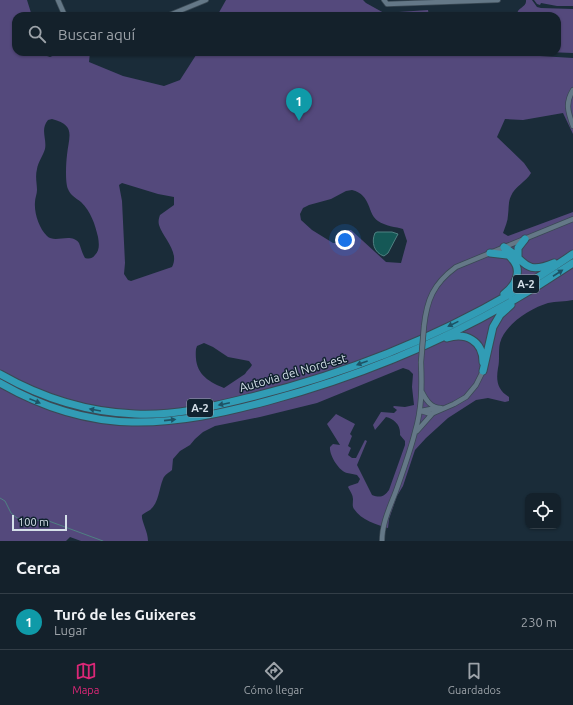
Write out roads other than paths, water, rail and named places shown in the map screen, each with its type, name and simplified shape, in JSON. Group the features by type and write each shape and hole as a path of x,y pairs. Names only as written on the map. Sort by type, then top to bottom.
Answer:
{"highway":[{"path":"518,258 518,248 525,239"},
{"path":"488,306 508,291 517,276 517,267 507,254 504,247"},
{"path":"504,247 524,265 537,269 564,261"},
{"path":"490,253 507,254"},
{"name":"Autovia del Nord-est","path":"0,374 40,394 66,404 89,409 136,414 154,414 189,410 232,402 288,388 398,349 488,306 564,261 573,254"},
{"name":"Autovia del Nord-est","path":"0,383 15,392 45,405 82,416 106,420 131,422 171,420 203,416 251,406 343,378 434,341 471,323 573,263"},
{"path":"483,371 491,332 495,323 504,311 519,296"},
{"path":"434,341 457,336 464,336 472,339 479,346 482,352 483,371"}],"street":[{"path":"58,0 63,12"},
{"path":"175,12 200,1 206,0"},
{"path":"384,0 387,4 405,4 498,0"},
{"path":"573,90 567,103 567,111 573,126"},
{"path":"382,541 384,523 416,432 421,411 421,362 424,326 427,306 432,293 447,274 456,268 573,219"},
{"path":"416,432 433,413 466,397 476,385 483,371"},
{"path":"422,392 429,403 436,408"},
{"path":"421,411 442,408"},
{"path":"421,411 428,414 433,413"}],"waterway":[{"path":"0,498 5,501 11,513 17,518 28,521 46,520 103,541"}],"place":[{"name":"Turó de les Guixeres","path":"299,121"}]}
